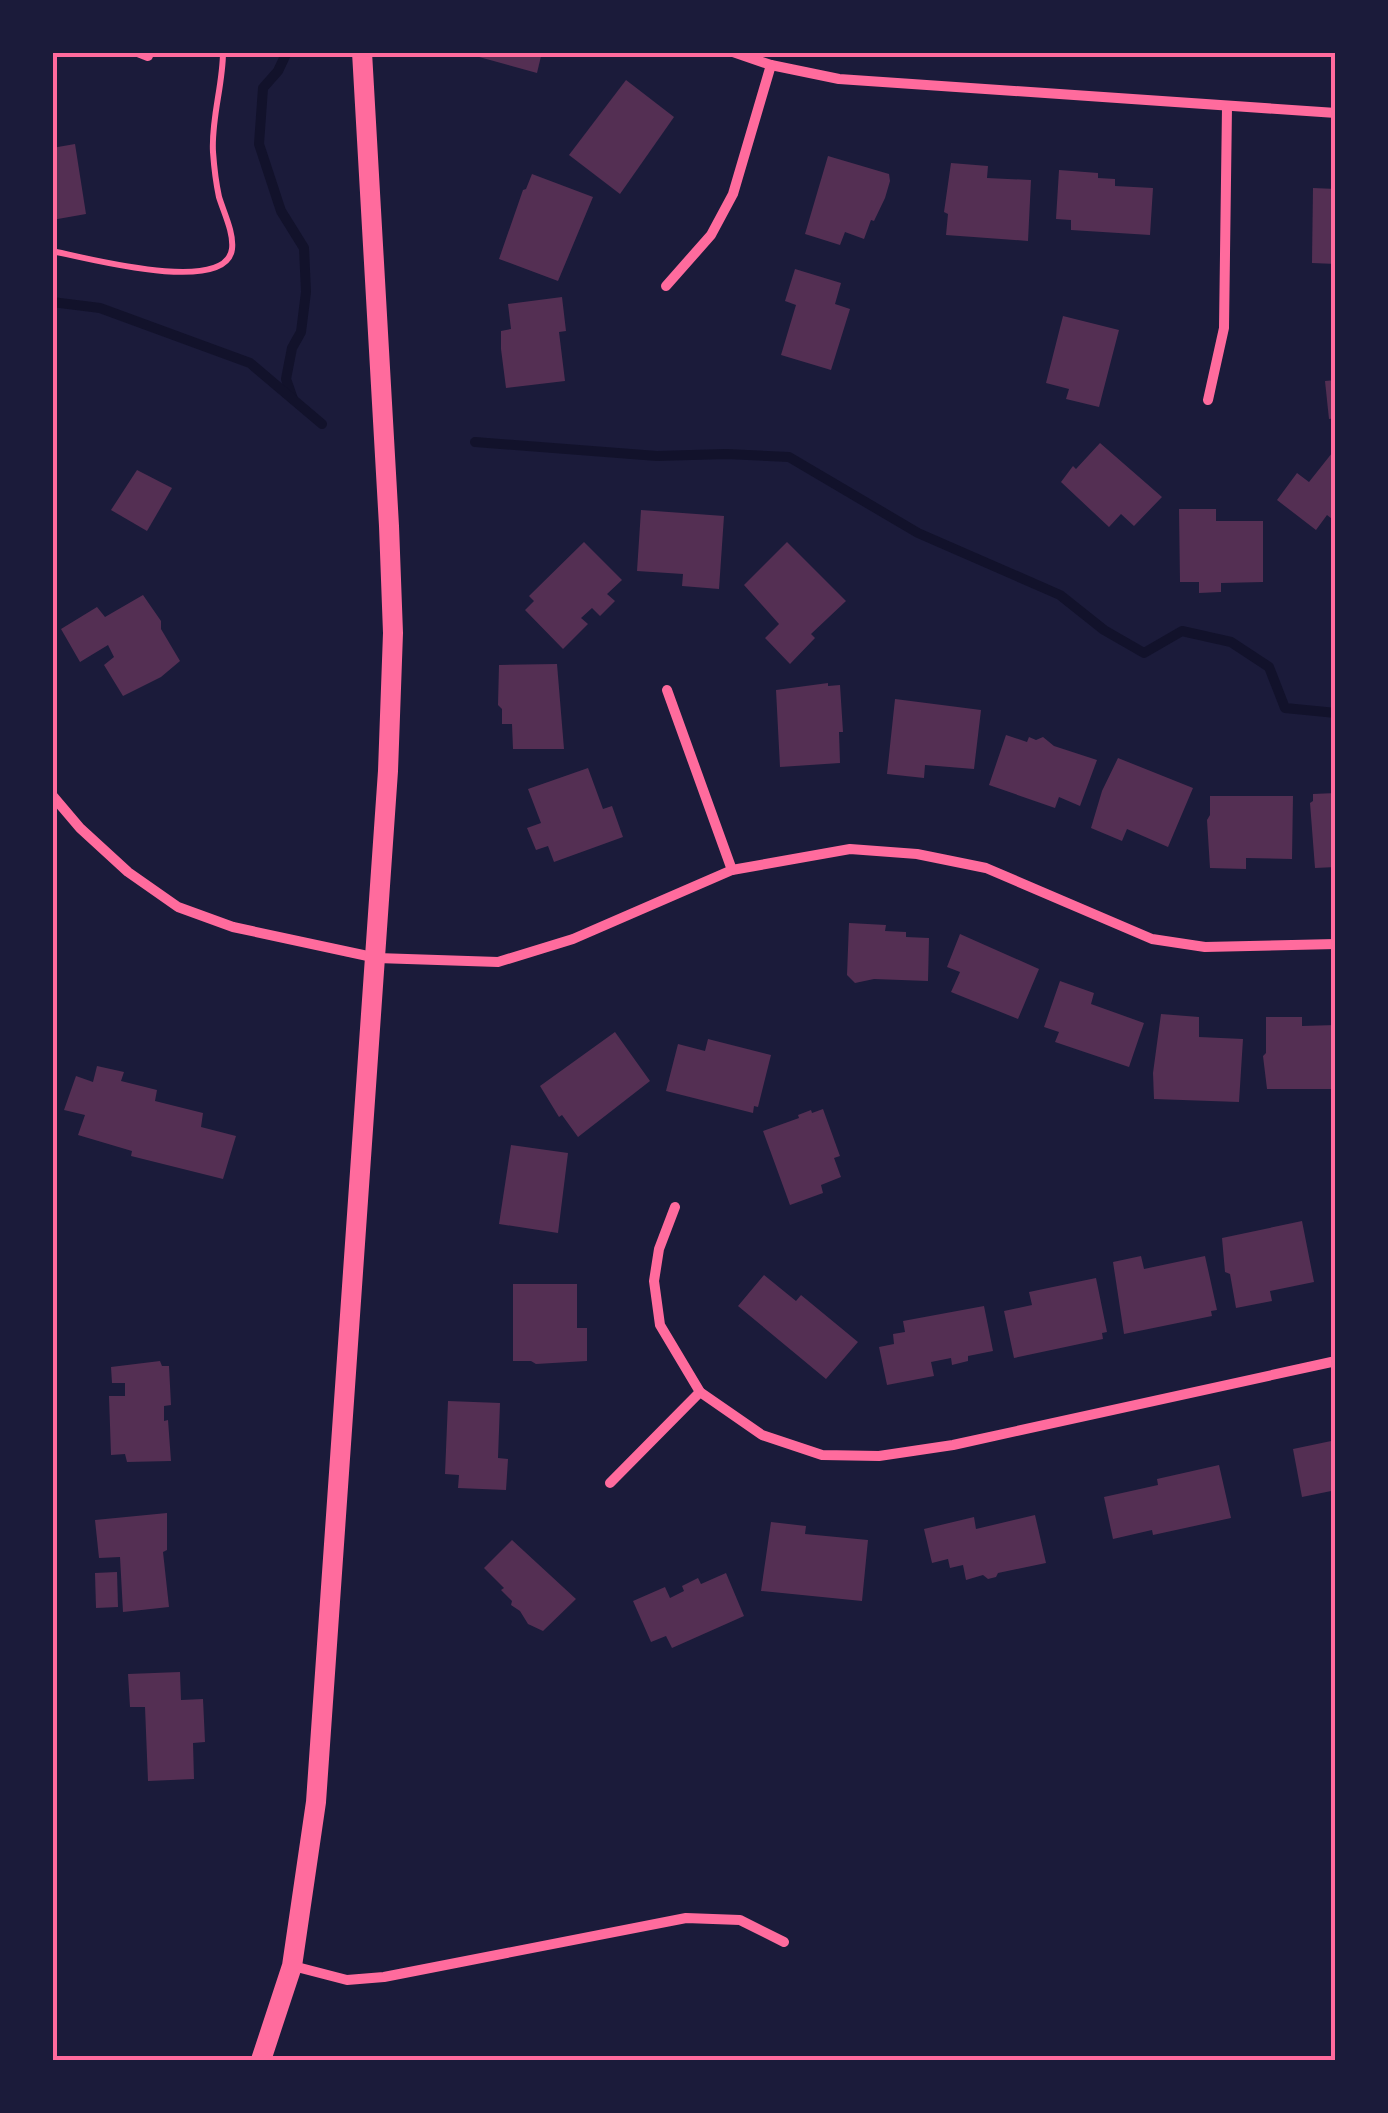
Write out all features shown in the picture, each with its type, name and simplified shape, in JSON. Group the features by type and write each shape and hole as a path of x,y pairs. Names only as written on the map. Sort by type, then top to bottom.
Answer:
{"main road":[{"path":"261,2060 292,1966 316,1802 377,958 393,633 362,52"}],"street":[{"path":"733,52 771,66 839,79 1336,113"},
{"path":"666,286 711,236 733,194 771,66"},
{"path":"1208,400 1224,328 1228,107"},
{"path":"667,690 732,870"},
{"path":"52,795 80,828 128,872 178,907 233,927 377,958 498,962 573,939 732,870 850,849 917,854 986,868 1152,939 1205,947 1336,944"},
{"path":"675,1207 654,1281 660,1325 700,1392 762,1435 822,1455 879,1456 953,1445 1336,1362"},
{"path":"610,1483 700,1392"},
{"path":"292,1966 347,1980 384,1977 686,1918 740,1920 784,1942"}],"path":[{"path":"52,251 173,273 203,272 229,257 232,247 212,147 223,52"}],"building":[{"path":"461,52 542,52 537,73"},
{"path":"626,80 674,117 620,194 569,155"},
{"path":"75,144 86,214 52,220 52,148"},
{"path":"828,156 889,174 885,198 864,239 845,232 840,245 805,234"},
{"path":"951,163 988,166 987,178 1031,180 1028,241 946,235 948,214 944,212"},
{"path":"1059,170 1098,173 1098,178 1115,179 1115,186 1153,188 1150,235 1071,230 1071,220 1056,219"},
{"path":"532,174 593,197 558,281 499,259"},
{"path":"1313,188 1336,189 1336,264 1312,263"},
{"path":"795,269 841,283 835,304 850,309 831,370 781,355 796,305 785,301"},
{"path":"562,297 566,331 559,332 565,381 506,388 501,331 511,329 508,304"},
{"path":"1063,316 1119,330 1099,407 1066,399 1069,389 1046,383"},
{"path":"1336,380 1336,418 1329,419 1325,381"},
{"path":"1100,443 1162,497 1134,526 1121,514 1109,527 1061,482"},
{"path":"1336,448 1336,522 1327,515 1316,530 1277,500 1297,473 1309,482"},
{"path":"137,470 172,488 147,531 111,510"},
{"path":"1179,509 1216,509 1216,521 1263,521 1263,582 1221,583 1221,592 1199,593 1199,582 1180,582"},
{"path":"641,510 724,516 719,589 682,586 683,574 637,571"},
{"path":"584,542 622,580 607,594 615,601 600,616 592,608 581,618 588,624 563,649 525,610 534,601 529,596"},
{"path":"787,542 846,601 811,634 815,638 790,664 765,638 779,624 744,585"},
{"path":"143,595 180,661 161,677 123,696 104,665 114,657 108,645 80,662 61,629 97,607 105,617"},
{"path":"557,664 564,749 513,749 512,724 502,724 502,709 498,705 499,665"},
{"path":"840,685 840,763 780,767 776,690"},
{"path":"895,699 981,710 974,769 925,765 924,778 887,774"},
{"path":"1006,735 1027,742 1029,737 1043,737 1054,746 1097,760 1080,806 1059,797 1055,808 989,785"},
{"path":"1118,758 1193,788 1168,847 1127,829 1122,841 1091,828 1102,791"},
{"path":"588,768 603,809 612,806 623,837 554,862 548,846 536,850 527,828 541,823 528,789"},
{"path":"1336,793 1336,867 1315,868 1310,803 1313,794"},
{"path":"1210,796 1293,796 1292,859 1246,858 1246,869 1210,868"},
{"path":"849,923 886,925 885,931 929,938 928,981 874,979 855,983 847,975"},
{"path":"960,934 1039,969 1018,1019 951,992 960,972 947,967"},
{"path":"1060,981 1094,993 1091,1004 1144,1023 1129,1067 1055,1042 1059,1032 1044,1027"},
{"path":"1161,1014 1199,1017 1199,1037 1243,1039 1239,1102 1154,1099 1153,1073"},
{"path":"1266,1017 1302,1017 1302,1026 1336,1025 1336,1089 1267,1089 1263,1056"},
{"path":"615,1032 650,1081 578,1137 562,1115 559,1117 540,1086"},
{"path":"708,1039 771,1055 753,1113 666,1091 678,1044 705,1051"},
{"path":"97,1066 124,1072 121,1081 157,1090 155,1101 203,1113 201,1127 236,1136 223,1179 131,1156 132,1151 78,1135 85,1115 64,1110 76,1076 93,1082"},
{"path":"823,1109 840,1156 834,1158 841,1177 821,1185 823,1193 790,1205 763,1131 811,1110 812,1113"},
{"path":"511,1145 568,1153 558,1233 499,1224"},
{"path":"1302,1221 1314,1282 1270,1291 1272,1301 1236,1308 1230,1274 1225,1272 1222,1238"},
{"path":"1141,1256 1144,1269 1205,1256 1217,1310 1211,1311 1212,1316 1124,1334 1113,1262"},
{"path":"764,1275 796,1301 801,1295 858,1342 826,1379 738,1306"},
{"path":"1096,1278 1107,1332 1102,1333 1103,1339 1014,1358 1004,1311 1032,1305 1029,1292"},
{"path":"513,1284 577,1284 577,1328 587,1328 587,1361 513,1361"},
{"path":"984,1306 993,1351 968,1356 968,1361 952,1365 951,1358 931,1362 934,1376 887,1385 879,1347 894,1344 893,1334 905,1332 903,1321"},
{"path":"160,1361 162,1366 169,1366 171,1405 164,1406 164,1421 168,1420 171,1461 127,1462 125,1454 111,1455 109,1396 125,1396 125,1383 112,1383 111,1367"},
{"path":"448,1401 500,1403 498,1458 508,1459 506,1490 458,1488 459,1475 445,1474"},
{"path":"1336,1440 1336,1490 1302,1497 1293,1449"},
{"path":"1219,1465 1231,1518 1153,1535 1152,1530 1113,1539 1104,1497 1158,1485 1157,1479"},
{"path":"167,1513 167,1550 163,1552 169,1607 123,1612 120,1557 99,1558 95,1520"},
{"path":"1035,1515 1046,1563 998,1573 988,1579 983,1575 966,1580 963,1565 950,1568 948,1559 932,1563 924,1529 974,1517 976,1529"},
{"path":"771,1522 806,1526 805,1534 868,1540 862,1601 761,1591"},
{"path":"512,1540 576,1599 543,1631 528,1624 511,1605 512,1601 501,1590 504,1588 484,1568"},
{"path":"117,1572 118,1607 96,1608 95,1573"},
{"path":"726,1573 744,1616 672,1648 666,1636 651,1642 633,1601 665,1587 670,1598 698,1578 701,1584"},
{"path":"180,1672 181,1700 203,1699 205,1742 193,1743 194,1779 148,1781 145,1707 130,1707 128,1674"}],"waterway":[{"path":"287,52 278,71 263,88 259,144 281,211 304,248 306,292 301,332 292,348 286,379 293,399"},
{"path":"52,302 100,308 250,363 322,424"},
{"path":"475,442 657,456 789,457 918,533 1060,595 1104,630 1144,653 1182,631 1231,642 1269,667 1285,708 1336,713"}]}
